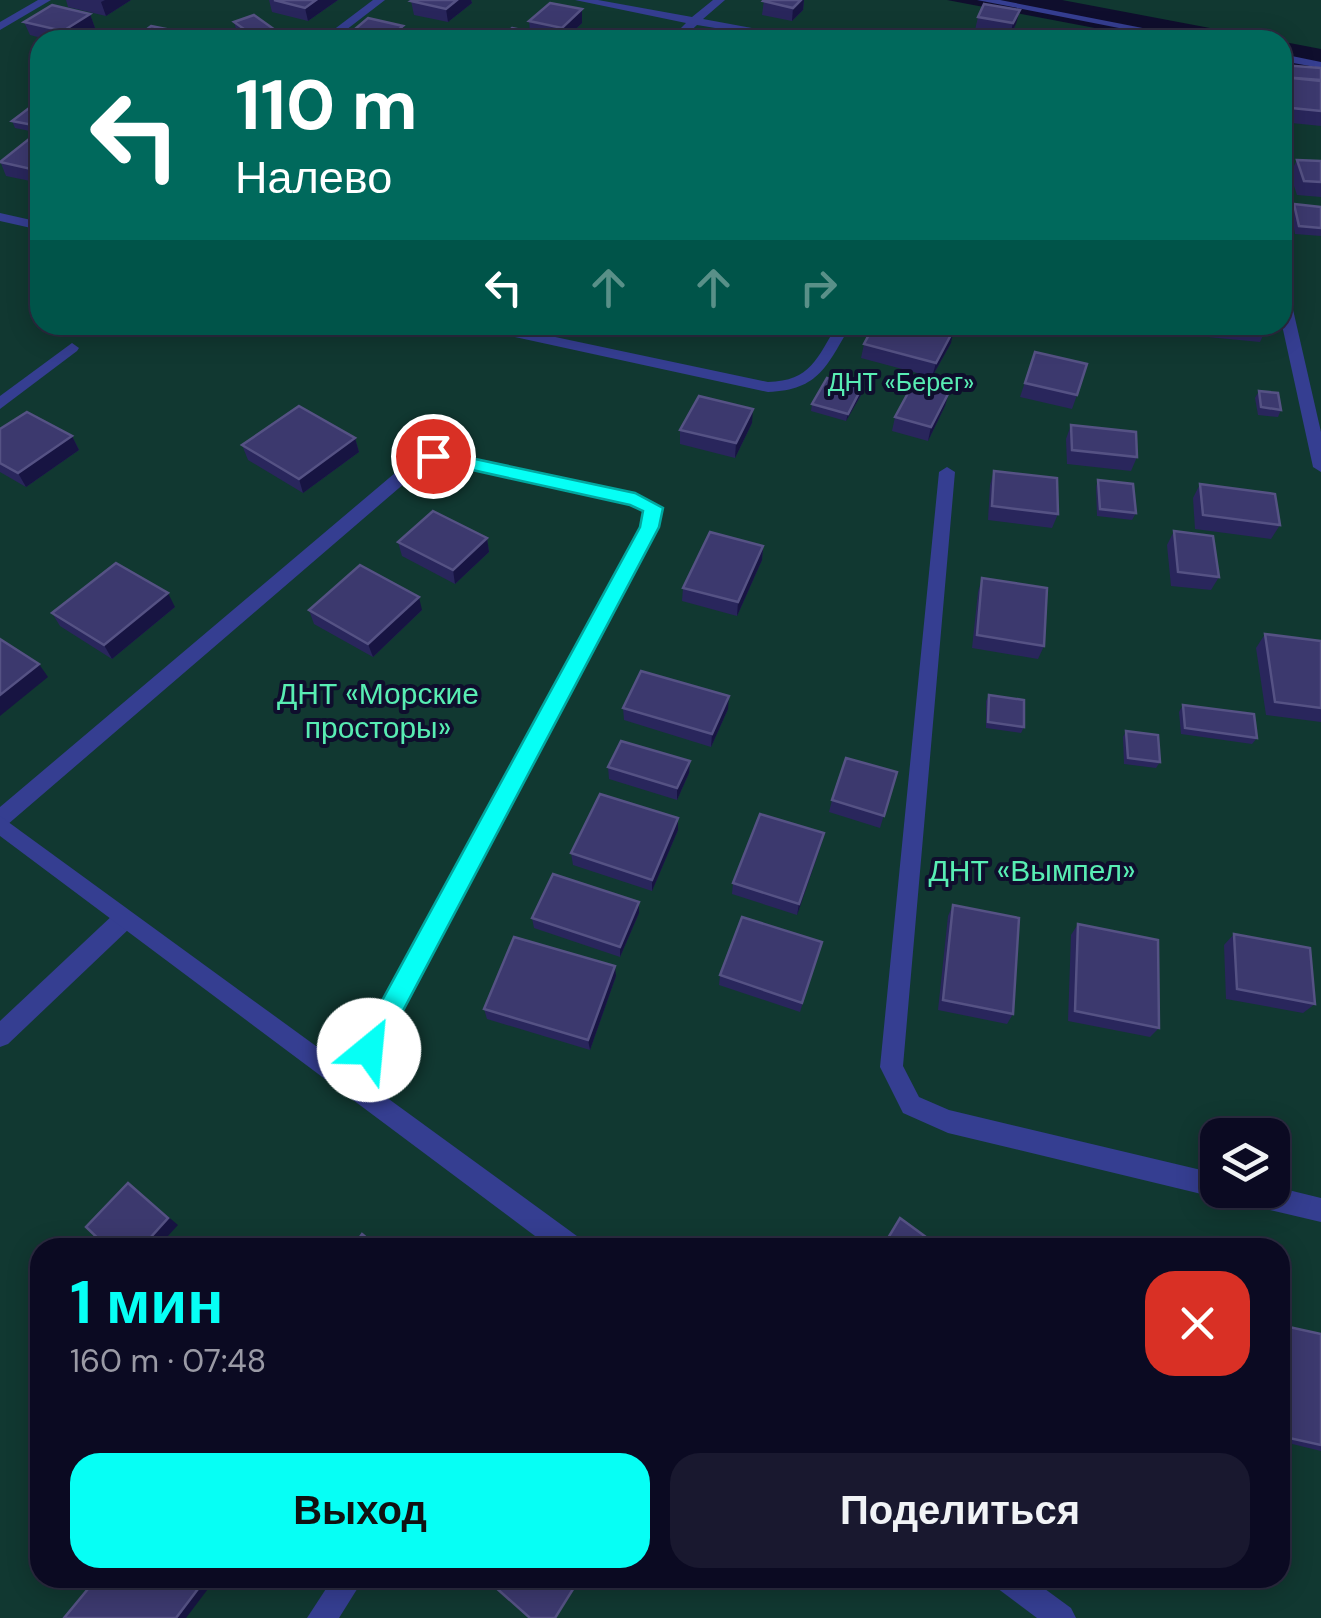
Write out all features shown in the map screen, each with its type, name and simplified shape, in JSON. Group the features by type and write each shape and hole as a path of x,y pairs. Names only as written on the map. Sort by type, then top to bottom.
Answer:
{"street":[{"path":"0,27 46,0"},
{"path":"340,30 380,0"},
{"path":"580,0 752,30"},
{"path":"684,30 720,0"},
{"path":"982,0 1144,30"},
{"path":"1292,59 1321,65"},
{"path":"0,217 30,224"},
{"path":"525,335 768,387 793,388 811,377 838,335"},
{"path":"1292,335 1321,466"},
{"path":"0,404 72,348"},
{"path":"350,1084 650,527 654,508 635,499 433,456 414,466 0,822 123,920 558,1238"},
{"path":"947,472 892,1067 910,1104 948,1121 1200,1182"},
{"path":"0,1036 123,920"},
{"path":"1290,1203 1321,1210"},
{"path":"322,1618 343,1588"},
{"path":"1020,1588 1060,1618"}],"green space":[{"name":"ДНТ «Морские просторы»","path":"0,0 947,0 1105,30 30,30 30,335 1292,335 1292,66 1321,72 1321,1618 0,1618"},
{"path":"1062,0 1321,0 1321,49 1292,44 1292,30 1221,30"}],"building":[{"path":"274,0 316,0 305,8"},
{"path":"413,0 457,0 446,9"},
{"path":"764,0 801,0 793,8"},
{"path":"550,3 582,9 562,28 529,21"},
{"path":"984,4 1020,10 1013,23 978,17"},
{"path":"52,5 90,14 65,30 24,22"},
{"path":"254,15 275,30 245,30 234,22"},
{"path":"368,18 403,26 398,30 354,30"},
{"path":"1292,66 1321,68 1321,80 1292,78"},
{"path":"1292,78 1321,81 1321,111 1292,108"},
{"path":"30,107 30,124 12,121"},
{"path":"29,139 30,139 30,169 0,162"},
{"path":"1297,160 1321,161 1321,182 1304,181"},
{"path":"1294,204 1321,207 1321,228 1299,226"},
{"path":"869,335 951,335 936,363 864,344"},
{"path":"1035,352 1087,364 1077,395 1025,383"},
{"path":"827,378 862,387 848,414 812,404"},
{"path":"914,382 949,392 931,427 895,417"},
{"path":"1259,391 1278,393 1281,410 1261,407"},
{"path":"699,396 753,409 736,443 680,430"},
{"path":"299,406 355,438 299,479 242,445"},
{"path":"27,412 72,436 18,473 0,463 0,429"},
{"path":"1071,425 1136,432 1137,457 1072,450"},
{"path":"994,471 1057,478 1058,514 992,506"},
{"path":"1098,480 1133,484 1136,513 1100,509"},
{"path":"1200,484 1275,494 1280,525 1203,515"},
{"path":"433,511 487,538 453,570 398,542"},
{"path":"1174,531 1213,536 1219,577 1178,572"},
{"path":"710,532 763,546 738,602 683,588"},
{"path":"116,563 168,593 104,645 52,613"},
{"path":"360,565 419,597 368,644 309,610"},
{"path":"982,578 1047,588 1044,646 977,635"},
{"path":"1265,634 1321,641 1321,708 1275,702"},
{"path":"0,639 39,664 0,695"},
{"path":"641,671 729,696 712,734 623,708"},
{"path":"989,695 1024,700 1024,727 988,722"},
{"path":"1183,705 1254,714 1257,738 1185,728"},
{"path":"1126,731 1158,735 1160,762 1128,758"},
{"path":"621,741 690,761 677,788 608,767"},
{"path":"846,758 897,772 884,816 832,800"},
{"path":"600,794 678,818 652,880 571,853"},
{"path":"760,814 824,833 799,904 733,883"},
{"path":"553,874 639,902 620,947 532,918"},
{"path":"953,905 1019,918 1013,1014 943,1000"},
{"path":"742,917 822,942 802,1003 720,975"},
{"path":"1078,924 1158,940 1159,1028 1075,1011"},
{"path":"1234,934 1310,948 1315,1004 1237,989"},
{"path":"514,937 615,966 588,1040 484,1009"},
{"path":"128,1183 168,1218 150,1238 98,1238 86,1227"},
{"path":"900,1218 927,1238 888,1238"},
{"path":"1290,1327 1321,1334 1321,1445 1290,1438"},
{"path":"89,1588 199,1588 176,1618 64,1618"},
{"path":"496,1588 574,1588 555,1618 530,1618"}],"route":[{"path":"369,1050 650,527 654,508 635,499 433,456"}],"park label":[{"name":"ДНТ «Берег»","path":"901,382"},
{"name":"ДНТ «Вымпел»","path":"1032,870"}]}
